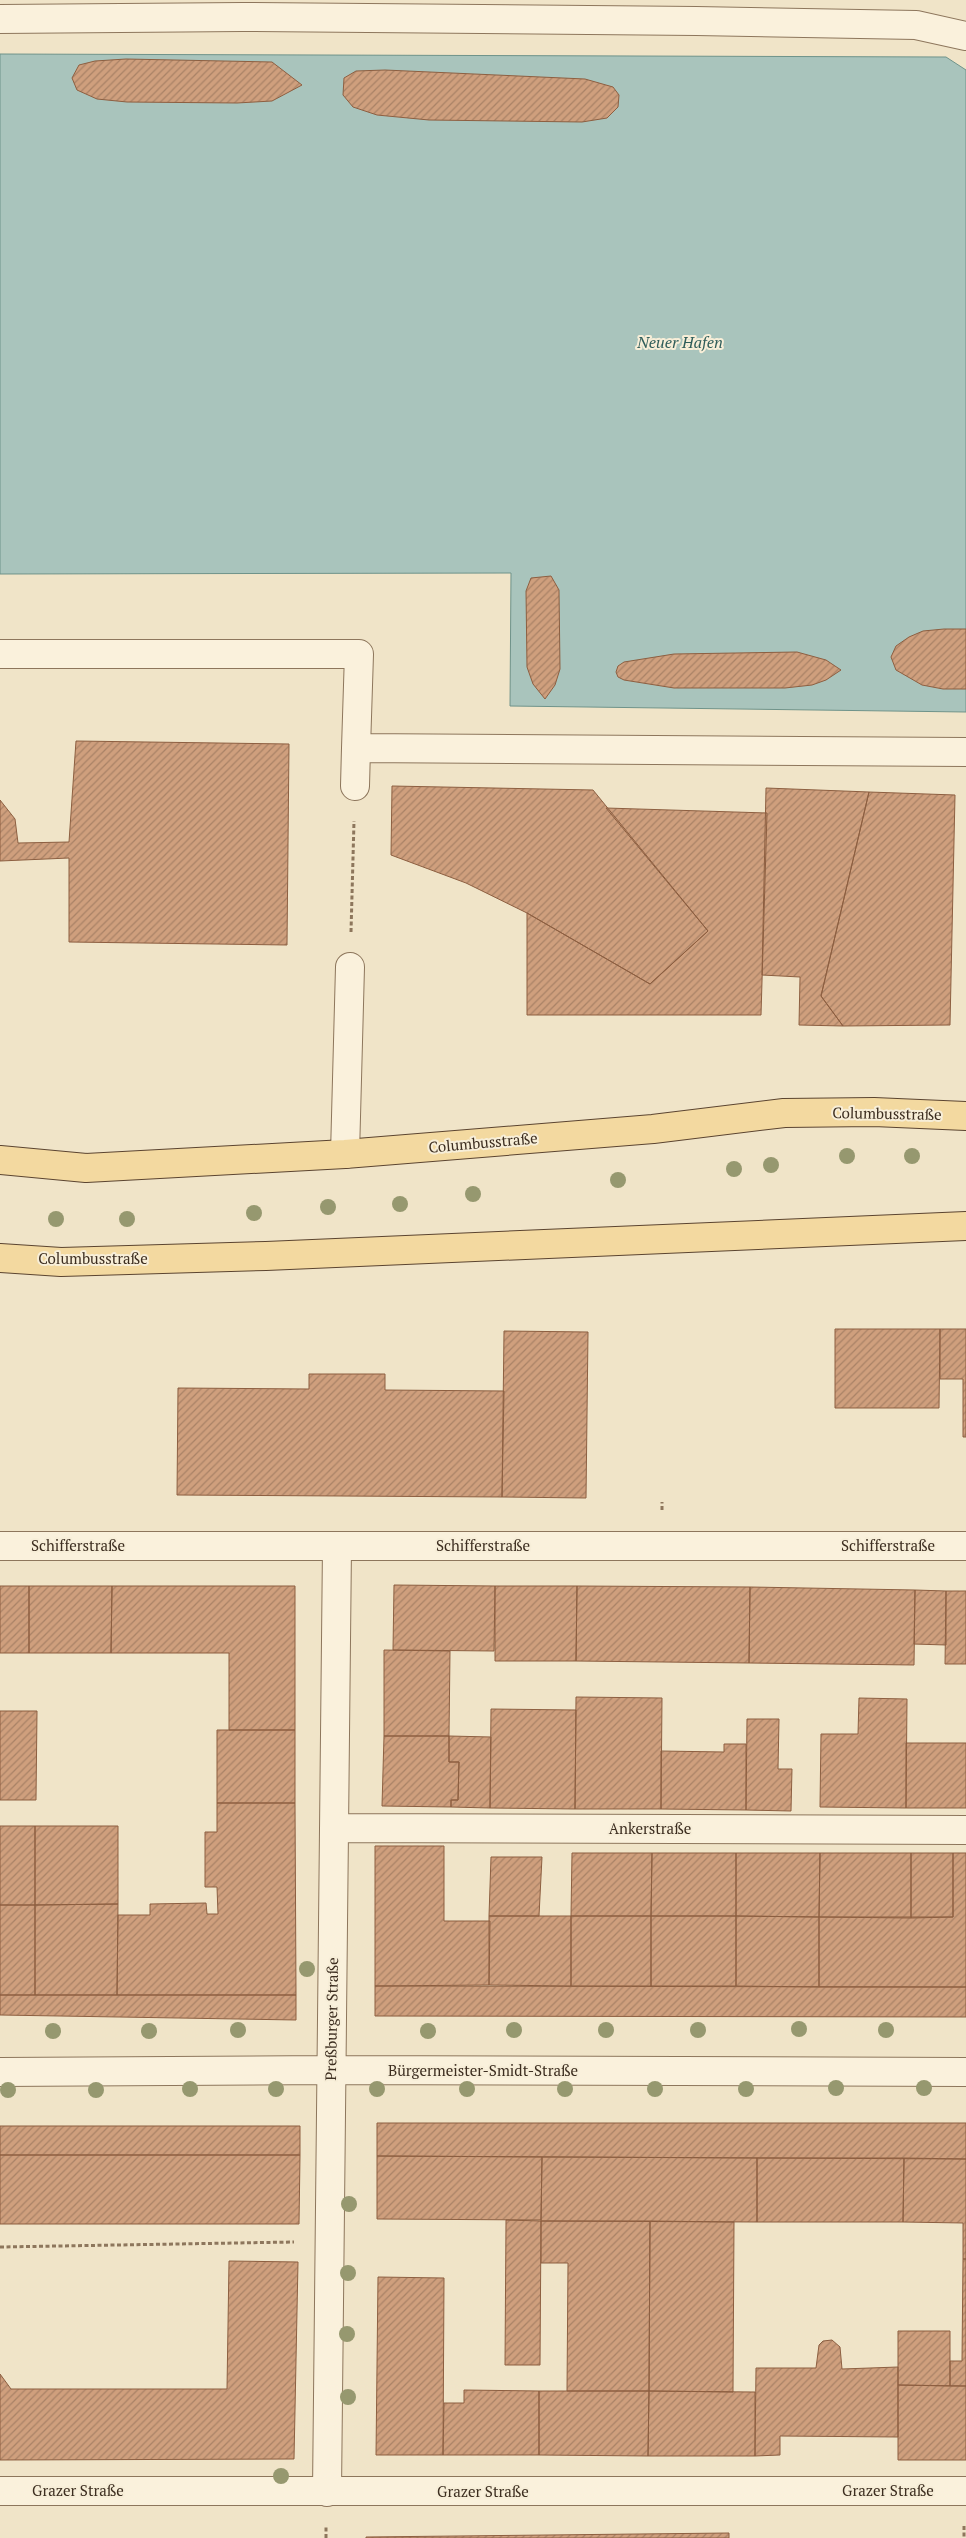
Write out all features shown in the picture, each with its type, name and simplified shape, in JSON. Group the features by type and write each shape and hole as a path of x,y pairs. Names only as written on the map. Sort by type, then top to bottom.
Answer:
{"main road":[{"name":"Columbusstraße","path":"0,1160 86,1168 345,1154 654,1129 784,1113 874,1112 966,1116"},
{"name":"Columbusstraße","path":"0,1258 61,1262 266,1256 966,1226"}],"street":[{"path":"0,19 244,8 698,10 916,25 966,36"},
{"path":"0,654 358,654 355,786"},
{"path":"356,748 966,752"},
{"path":"345,1154 350,967"},
{"name":"Schifferstraße","path":"0,1546 966,1546"},
{"name":"Preßburger Straße","path":"327,2492 337,1546"},
{"name":"Ankerstraße","path":"334,1828 966,1830"},
{"name":"Bürgermeister-Smidt-Straße","path":"0,2072 331,2070 966,2072"},
{"name":"Grazer Straße","path":"0,2491 966,2491"}],"path":[{"path":"350,967 355,786"},
{"path":"0,2247 330,2242"}],"water":[{"name":"Neuer Hafen","path":"0,54 946,57 966,70 966,712 510,706 511,573 0,574"}],"building":[{"path":"126,59 272,62 302,85 272,101 237,103 127,102 97,99 77,90 72,78 79,65 95,61"},
{"path":"385,70 585,79 613,87 619,95 618,107 607,118 582,122 429,120 377,115 353,107 343,95 344,78 356,71"},
{"path":"551,576 559,590 560,669 555,685 545,699 533,684 527,667 526,591 531,578"},
{"path":"966,629 966,689 943,689 922,685 896,670 891,657 896,646 909,637 923,631"},
{"path":"797,652 826,660 841,670 826,680 812,685 785,688 674,688 624,680 618,677 616,672 618,666 624,662 674,654"},
{"path":"76,741 289,744 287,945 69,942 69,858 0,861 0,800 15,819 18,843 69,842"},
{"path":"392,786 593,790 708,931 650,984 527,913 466,883 391,855"},
{"path":"766,788 869,792 821,996 843,1026 799,1025 800,977 762,975"},
{"path":"869,792 955,795 950,1025 843,1026 821,996"},
{"path":"606,808 767,813 761,1015 527,1015 527,913 650,984 708,931"},
{"path":"835,1329 940,1329 939,1408 835,1408"},
{"path":"940,1329 966,1329 966,1437 963,1437 963,1379 940,1379"},
{"path":"504,1331 588,1332 586,1498 502,1497"},
{"path":"309,1374 385,1374 385,1390 504,1391 502,1497 177,1495 178,1388 309,1389"},
{"path":"394,1585 495,1586 494,1651 393,1650"},
{"path":"0,1586 29,1586 29,1653 0,1653"},
{"path":"29,1586 112,1586 111,1653 29,1653"},
{"path":"112,1586 295,1586 295,1730 229,1730 229,1653 111,1653"},
{"path":"495,1586 577,1586 576,1661 495,1661"},
{"path":"577,1586 750,1587 749,1663 576,1661"},
{"path":"750,1587 915,1590 914,1665 749,1663"},
{"path":"915,1590 946,1591 946,1645 914,1644"},
{"path":"946,1591 966,1591 966,1664 945,1664"},
{"path":"384,1650 450,1651 449,1736 384,1736"},
{"path":"576,1697 662,1698 661,1809 575,1809"},
{"path":"859,1698 907,1699 906,1808 820,1807 821,1734 858,1734"},
{"path":"491,1709 576,1710 575,1809 490,1808"},
{"path":"0,1711 37,1711 36,1800 0,1800"},
{"path":"747,1719 779,1719 778,1769 792,1769 791,1811 746,1810"},
{"path":"217,1730 295,1730 295,1803 217,1803"},
{"path":"384,1736 449,1736 449,1762 459,1762 458,1800 451,1800 451,1807 382,1806"},
{"path":"449,1736 491,1737 490,1808 451,1807 451,1800 458,1800 459,1762 449,1762"},
{"path":"906,1743 966,1743 966,1808 906,1808"},
{"path":"724,1744 746,1744 746,1810 661,1809 661,1751 724,1752"},
{"path":"217,1803 295,1803 296,1995 117,1995 118,1915 150,1915 150,1904 206,1903 207,1914 218,1914 217,1887 205,1887 205,1832 217,1832"},
{"path":"0,1826 35,1826 35,1905 0,1905"},
{"path":"35,1826 118,1826 118,1904 35,1905"},
{"path":"375,1846 444,1846 444,1921 490,1921 489,1985 375,1986"},
{"path":"572,1853 652,1853 651,1916 571,1916"},
{"path":"652,1853 736,1853 736,1916 651,1916"},
{"path":"736,1853 820,1853 819,1917 736,1916"},
{"path":"820,1853 911,1853 911,1918 819,1917"},
{"path":"911,1853 953,1853 953,1917 911,1918"},
{"path":"953,1853 966,1853 966,1987 819,1987 819,1917 953,1917"},
{"path":"491,1857 542,1857 539,1916 489,1916"},
{"path":"118,1904 117,1995 35,1995 35,1905"},
{"path":"0,1905 35,1905 35,1995 0,1995"},
{"path":"489,1916 571,1916 571,1986 489,1985"},
{"path":"571,1916 651,1916 651,1986 571,1986"},
{"path":"651,1916 736,1916 736,1986 651,1986"},
{"path":"736,1916 819,1917 819,1987 736,1986"},
{"path":"375,1986 966,1987 966,2017 375,2016"},
{"path":"0,1995 296,1995 296,2020 0,2015"},
{"path":"377,2123 966,2123 966,2159 377,2156"},
{"path":"0,2126 300,2126 300,2155 0,2155"},
{"path":"0,2155 300,2155 299,2224 0,2224"},
{"path":"377,2156 542,2157 541,2220 377,2219"},
{"path":"542,2157 757,2158 757,2222 541,2221"},
{"path":"757,2158 904,2158 903,2222 757,2222"},
{"path":"904,2158 966,2159 966,2259 963,2259 963,2223 903,2222"},
{"path":"506,2220 541,2221 540,2365 505,2365"},
{"path":"541,2221 650,2221 649,2391 567,2391 568,2263 541,2263"},
{"path":"650,2221 734,2222 733,2392 649,2391"},
{"path":"963,2259 966,2259 966,2386 950,2386 950,2361 962,2361"},
{"path":"229,2261 298,2262 294,2459 0,2460 0,2374 11,2389 227,2389"},
{"path":"378,2277 444,2278 443,2455 376,2455"},
{"path":"898,2331 950,2331 950,2386 898,2385"},
{"path":"832,2340 840,2347 842,2369 898,2367 898,2437 780,2436 780,2455 755,2456 756,2368 816,2368 819,2345 823,2341"},
{"path":"898,2385 966,2386 966,2460 898,2460"},
{"path":"464,2390 539,2391 539,2455 443,2455 444,2403 464,2403"},
{"path":"539,2391 649,2391 648,2456 539,2455"},
{"path":"649,2391 755,2392 755,2456 648,2456"},
{"path":"729,2533 729,2538 366,2538 366,2537"}]}
